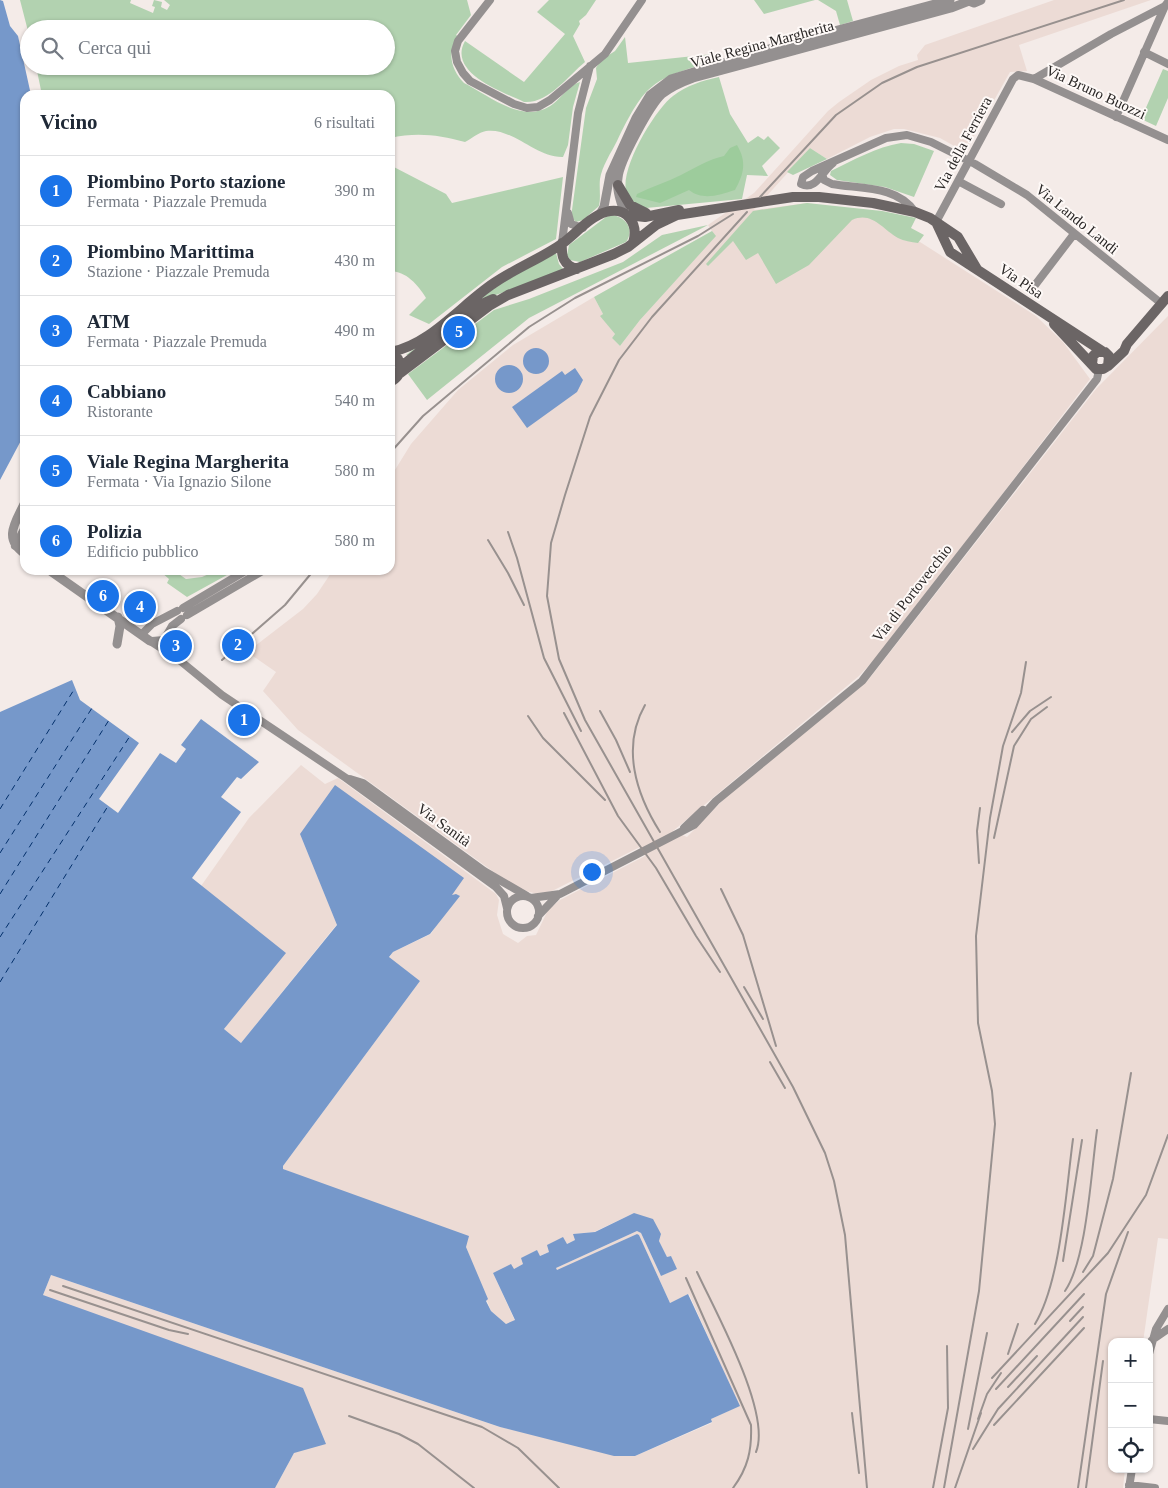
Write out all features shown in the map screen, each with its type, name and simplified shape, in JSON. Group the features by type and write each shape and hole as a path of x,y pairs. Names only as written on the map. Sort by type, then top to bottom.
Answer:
{"main road":[{"path":"618,184 625,200 635,209 646,213 678,210 695,211"},
{"path":"395,376 400,370 489,306 508,295 614,254 663,221 695,211 793,197 819,196 873,203 914,212 936,222"},
{"path":"395,351 412,346 494,283 562,243 600,214 611,211 645,217 662,212"},
{"path":"626,213 634,225 633,243"},
{"name":"Via Pisa","path":"936,222 958,237 977,269"},
{"name":"Via Pisa","path":"936,222 945,245 953,254 1103,352"},
{"path":"562,243 562,254 566,263 577,269"},
{"path":"953,254 959,252 964,247"},
{"path":"1100,366 1124,351 1127,344 1166,300"},
{"name":"Via Pisa","path":"1048,317 1070,344 1100,366"},
{"path":"1103,352 1127,344"},
{"path":"1100,366 1110,358 1103,352"},
{"name":"Via di Portovecchio","path":"1100,366 1094,354 1103,352"},
{"path":"395,355 398,358 400,370"}],"street":[{"path":"490,0 456,46 456,57 460,68 470,81 514,104 532,108 550,100 609,49 642,0"},
{"name":"Viale Regina Margherita","path":"626,213 618,184 620,171 648,112 662,94 673,86 692,78 771,53 950,0"},
{"name":"Viale Regina Margherita","path":"600,214 604,207 608,181 615,162 636,118 650,95 671,79 683,74 951,8 969,1 974,3 981,0"},
{"path":"1116,117 1144,52 1166,8"},
{"path":"1034,79 1111,34 1166,8"},
{"path":"1144,52 1168,64"},
{"path":"562,243 578,114 590,66"},
{"name":"Via Bruno Buozzi","path":"1013,79 1018,75 1034,79 1168,140"},
{"name":"Via della Ferriera","path":"936,222 1013,79"},
{"name":"Via Lando Landi","path":"833,163 874,142 907,136 932,142 1027,196 1074,234 1166,300"},
{"path":"833,163 812,186 803,186 800,182 807,174 833,163"},
{"path":"822,174 824,180 832,184 894,195 909,203 914,212"},
{"path":"958,181 1001,204"},
{"path":"567,211 571,224 582,228"},
{"path":"1032,289 1074,234"},
{"name":"Via di Portovecchio","path":"538,916 560,894 683,830 690,821 714,803 869,672 1097,379 1100,366"},
{"path":"20,513 12,530 12,538 20,550"},
{"path":"16,546 20,537"},
{"path":"56,575 178,659"},
{"path":"142,634 239,575"},
{"path":"150,641 157,642 184,617 255,575"},
{"path":"117,644 120,626 118,617"},
{"path":"159,622 167,634 178,659"},
{"name":"Via Sanità","path":"178,659 222,695 346,778 496,887 504,896 509,920 519,927 530,926 538,916"},
{"name":"Via Sanità","path":"346,778 364,783 497,879 529,897"},
{"name":"Via di Portovecchio","path":"529,897 560,894"},
{"path":"507,908 514,898 529,897 536,904 538,916"},
{"path":"1153,1338 1168,1310"},
{"path":"1153,1339 1168,1329"},
{"path":"1153,1420 1168,1422"},
{"path":"1131,1473 1129,1486 1155,1488"}],"shaded area":[{"path":"1054,0 1151,0 1019,45 1027,71 1010,72 965,152 940,138 904,129 894,129 870,137 827,159 810,148 754,210 807,203 878,214 903,240 920,242 1036,316 1063,342 1090,379 885,648 859,676 673,831 687,837 728,795 869,679 1096,389 1168,316 1168,1239 1158,1238 1144,1338 1108,1338 1108,1473 1125,1473 1123,1488 275,1488 294,1453 43,1295 51,1275 500,1427 635,1456 712,1423 711,1419 739,1406 689,1294 670,1303 639,1235 637,1234 557,1271 556,1268 637,1231 641,1233 661,1276 676,1269 671,1256 667,1257 659,1241 661,1234 634,1213 594,1232 574,1234 575,1240 566,1244 563,1238 549,1252 539,1256 537,1250 523,1264 514,1269 493,1273 515,1321 506,1324 491,1311 466,1247 283,1169 283,1166 420,981 389,958 393,952 431,934 453,897 300,834 337,924 241,1043 224,1029 285,953 201,886 249,818 301,765 325,784 338,778 496,894 499,900 497,915 503,934 518,943 527,936 536,935 548,910 560,900 645,856 640,847 552,891 537,894 516,888 298,730 263,691 276,672 247,652 303,609 317,594 330,575 395,575 395,470 411,444 458,390 513,345 594,297 603,314 601,316 615,334 612,338 620,346 640,320 715,236 708,225 754,193 828,111 839,102 871,80 899,66 918,60 917,55 925,45"}],"green space":[{"path":"20,0 131,0 130,3 153,13 155,7 152,6 154,0 162,2 161,7 167,10 170,5 164,0 467,0 471,15 456,35 459,37 452,48 451,54 453,66 464,83 507,107 531,112 542,110 553,104 569,89 580,82 573,107 568,145 563,157 553,156 496,131 483,132 465,142 428,135 395,137 395,90 41,90 38,75 395,75 395,20 25,20"},
{"path":"549,0 596,0 586,15 579,21 580,24 573,36 585,62 565,81 541,99 524,102 491,87 470,72 464,63 462,52 465,41 524,82 565,34 537,12"},
{"path":"754,0 815,0 764,14"},
{"path":"818,0 847,0 853,21 840,25 836,11"},
{"path":"625,37 628,63 713,54 715,61 664,79 644,95 627,121 603,169 600,179 599,206 583,220 576,222 572,218 572,210 586,108 597,79 596,68 601,60 615,51"},
{"path":"1163,69 1168,71 1168,98 1156,126 1141,119"},
{"path":"719,77 730,114 748,143 758,136 764,140 768,136 780,148 762,166 768,176 747,175 742,199 646,208 637,204 629,198 626,188 627,175 638,144 656,115 665,103 678,92 695,84"},
{"path":"901,143 914,144 934,151 914,197 885,187 837,180 830,175 831,171 865,154"},
{"path":"737,145 742,157 743,168 741,179 735,190 705,196 689,190 660,203 636,197 642,191 676,178 707,161 724,156 730,148"},
{"path":"810,148 827,159 793,175 787,172"},
{"path":"395,168 446,194 452,203 563,177 556,239 502,267 429,324 409,315 426,298 406,276 396,272"},
{"path":"807,203 882,211 916,218 911,228 924,235 918,243 908,241 898,238 871,219 859,218 852,220 809,265 776,284 758,253 746,260 733,241 708,266 706,264 753,211"},
{"path":"618,216 628,225 630,233 626,242 580,262 570,260 567,255 569,245 606,217"},
{"path":"708,225 529,318 427,400 408,374 494,310 529,299 623,262 662,235"},
{"path":"712,231 716,236 640,320 620,346 612,338 615,334 600,316 603,314 594,297"},
{"path":"556,253 559,264 564,270 477,302 410,355 406,355 503,282"},
{"path":"164,575 180,575 186,579 207,575 227,575 187,597 167,583 169,579"}],"water":[{"path":"0,0 3,1 10,26 18,36 20,45 20,75 27,75 30,90 20,90 20,442 0,480"},
{"path":"536,348 545,352 549,361 545,370 536,374 527,370 523,361 527,352"},
{"path":"509,365 519,369 523,379 519,389 509,393 499,389 495,379 499,369"},
{"path":"575,368 583,380 577,392 527,428 512,407 562,371 565,375"},
{"path":"72,680 80,700 139,743 99,799 118,813 160,753 176,763 186,749 181,745 201,719 259,762 241,779 237,777 221,797 241,812 192,878 286,953 224,1029 241,1043 337,925 300,834 335,785 464,878 452,895 460,896 430,934 393,952 389,957 420,981 283,1166 283,1169 469,1236 466,1247 488,1299 486,1301 491,1311 506,1324 515,1320 493,1273 511,1264 514,1269 523,1264 521,1258 537,1250 540,1256 549,1252 547,1245 563,1237 567,1244 575,1240 573,1234 595,1232 634,1213 653,1219 661,1234 659,1241 667,1257 671,1256 677,1269 661,1276 641,1233 637,1231 556,1268 557,1270 637,1234 639,1235 670,1303 688,1294 740,1406 711,1419 712,1422 635,1456 614,1456 500,1427 51,1275 43,1295 303,1388 326,1444 294,1453 275,1488 0,1488 0,712"}],"ferry route":[{"path":"0,809 75,688"},
{"path":"0,853 92,708"},
{"path":"0,894 109,720"},
{"path":"0,937 130,736"},
{"path":"0,982 108,806"}],"railway":[{"path":"760,197 836,115 882,83 917,67 1124,0"},
{"path":"747,212 652,317 619,360 590,417 565,495 551,543 547,596 559,659 585,720 793,1087 825,1153 834,1181 845,1235 867,1488"},
{"path":"395,447 423,416 529,327 575,298 698,236 733,214"},
{"path":"508,532 517,558 544,658 581,731"},
{"path":"488,540 508,573 524,605"},
{"path":"222,660 285,605 310,575"},
{"path":"944,1488 979,1291 995,1124 992,1091 978,1023 976,936 990,818 1003,746 1021,693 1026,662"},
{"path":"1012,732 1030,711 1051,697"},
{"path":"645,705 634,737 634,770 644,802 660,832"},
{"path":"994,838 1014,746 1031,719 1047,707"},
{"path":"600,711 616,740 630,772"},
{"path":"564,713 618,816 656,868 696,936 720,972"},
{"path":"528,716 543,738 605,800"},
{"path":"979,863 977,831 980,808"},
{"path":"721,889 743,935 776,1046"},
{"path":"744,987 763,1019"},
{"path":"770,1062 785,1088"},
{"path":"1083,1272 1093,1256 1113,1179 1131,1073"},
{"path":"1065,1291 1072,1277 1083,1237 1097,1130"},
{"path":"992,1378 1108,1253 1146,1195 1168,1135"},
{"path":"1035,1324 1044,1306 1057,1260 1073,1139"},
{"path":"1063,1261 1082,1140"},
{"path":"1078,1488 1106,1294 1128,1232"},
{"path":"697,1272 728,1336 749,1388 756,1413 759,1435 756,1452"},
{"path":"686,1278 751,1425 751,1443 746,1466 733,1488"},
{"path":"63,1286 482,1427 518,1448 559,1488"},
{"path":"50,1290 169,1330 188,1334"},
{"path":"996,1389 1084,1294"},
{"path":"1070,1321 1083,1307"},
{"path":"973,1449 998,1409 1083,1317"},
{"path":"1008,1354 1018,1324"},
{"path":"994,1425 1084,1328"},
{"path":"968,1429 987,1333"},
{"path":"933,1488 948,1408 947,1346"},
{"path":"1008,1387 1037,1356"},
{"path":"1086,1488 1103,1361"},
{"path":"978,1419 987,1394 1001,1373"},
{"path":"852,1413 859,1473"},
{"path":"955,1488 981,1413"},
{"path":"349,1416 399,1434 418,1444 474,1488"}],"place":[{"name":"Viale Regina Margherita","path":"459,332"},
{"name":"Polizia","path":"103,596"},
{"name":"Cabbiano","path":"140,607"},
{"name":"Piombino Marittima","path":"238,645"},
{"name":"ATM","path":"176,646"},
{"name":"Piombino Porto stazione","path":"244,720"}]}
